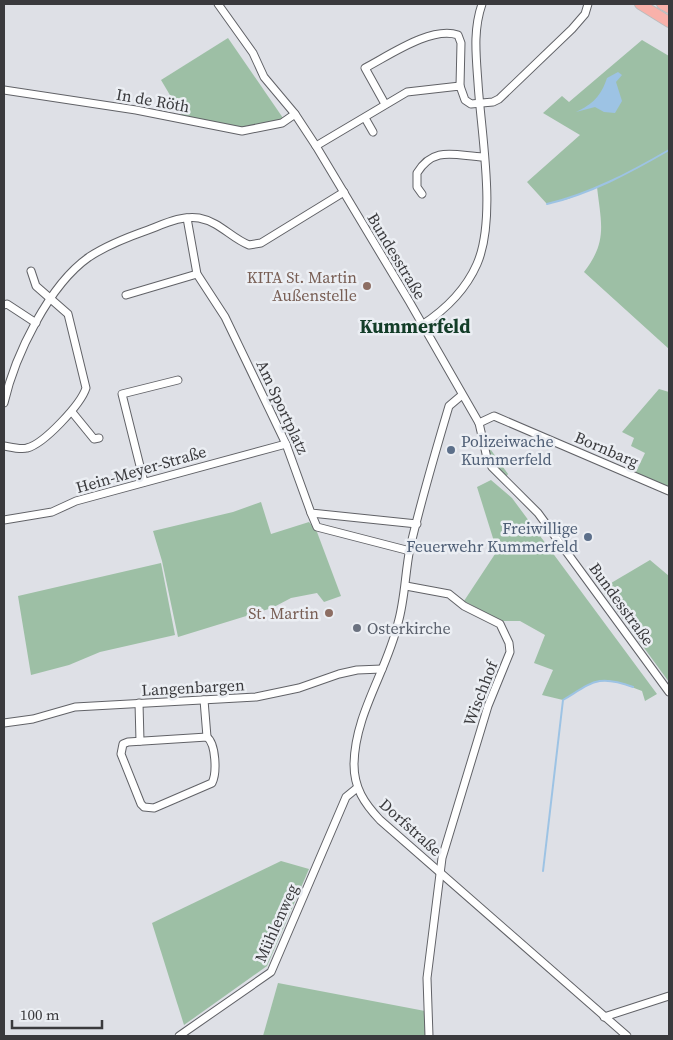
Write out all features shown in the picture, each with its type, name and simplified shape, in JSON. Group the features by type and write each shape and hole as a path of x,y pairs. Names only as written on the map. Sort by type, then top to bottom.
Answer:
{"highway":[{"path":"640,4 669,22"},
{"path":"662,4 669,8"}],"street":[{"name":"Bundesstraße","path":"218,4 253,53 264,77 295,114 344,192 479,423 487,458 492,467 538,513 669,692"},
{"path":"422,325 435,317 459,294 477,264 486,222 484,157 474,38 482,4"},
{"path":"385,104 366,68 427,36 450,32 458,35 461,43 460,86 465,100 471,104 493,102 572,29 585,14 588,4"},
{"path":"316,146 407,92 460,86"},
{"name":"In de Röth","path":"4,90 136,110 242,131 282,123 295,114"},
{"path":"366,118 373,132"},
{"path":"422,194 417,187 417,173 431,157 443,153 484,157"},
{"path":"4,403 8,386 36,324 51,299 70,274 89,257 117,242 172,221 187,218 212,222 249,245 261,243 282,232 344,192"},
{"name":"Am Sportplatz","path":"187,218 197,274 225,317 286,444 311,513"},
{"path":"4,446 26,449 37,443 72,412 83,398 86,388 68,314 36,286 31,271"},
{"path":"126,295 197,274"},
{"path":"4,305 7,304 36,324"},
{"path":"144,482 122,394 178,380"},
{"name":"Dorfstraße","path":"462,395 449,406 416,524 398,625 362,720 354,762 357,788 363,800 380,820 627,1036"},
{"path":"72,412 94,439"},
{"name":"Bornbarg","path":"479,423 494,416 669,491"},
{"name":"Hein-Meyer-Straße","path":"4,521 52,512 76,501 286,444"},
{"path":"410,551 317,527 311,513 416,524"},
{"name":"Wischhof","path":"406,586 449,594 456,597 464,606 500,624 509,643 510,652 488,706 439,871 427,978 429,1036"},
{"name":"Langenbargen","path":"4,723 33,719 75,707 275,694 339,674 357,670 382,669"},
{"path":"204,700 207,737 212,744 214,774 212,783 148,808 141,804 121,754 123,744 140,741 207,737"},
{"path":"138,704 140,741"},
{"name":"Mühlenweg","path":"179,1036 271,972 346,797 357,788"},
{"path":"604,1017 669,996"}],"green space":[{"path":"228,38 283,118 281,120 242,129 183,117 161,80"},
{"path":"642,40 669,56 669,349 584,272 592,261 600,241 601,222 597,187 568,199 547,204 527,182 580,135 543,113 562,96 569,102"},
{"path":"659,389 669,392 669,487 635,474 645,453 631,446 634,438 622,432"},
{"path":"491,450 508,474 506,477 499,472 492,462 488,451"},
{"path":"491,480 512,498 657,694 645,701 642,691 617,682 601,680 585,686 563,700 542,695 553,670 534,663 545,635 520,621 501,621 464,601 497,551 477,487"},
{"path":"261,502 271,534 309,522 317,532 341,596 324,602 317,593 291,598 272,608 178,637 162,561 153,531 233,512"},
{"path":"650,560 669,576 669,682 601,589"},
{"path":"161,563 175,635 100,652 69,665 31,675 18,596"},
{"path":"281,861 309,869 267,966 184,1025 152,923"},
{"path":"278,983 425,1011 426,1036 263,1036"}],"water":[{"path":"618,72 622,75 616,82 622,101 615,113 604,112 595,107 576,112 596,99 607,78"}],"waterway":[{"path":"547,204 594,188 625,174 669,150"},
{"path":"543,871 563,700 596,682 612,681 633,687"}],"place":[{"name":"KITA St. Martin Außenstelle","path":"367,286"},
{"name":"Polizeiwache Kummerfeld","path":"451,450"},
{"name":"Freiwillige Feuerwehr Kummerfeld","path":"588,537"},
{"name":"St. Martin","path":"329,613"},
{"name":"Osterkirche","path":"357,628"}],"district":[{"name":"Kummerfeld","path":"415,326"}]}
